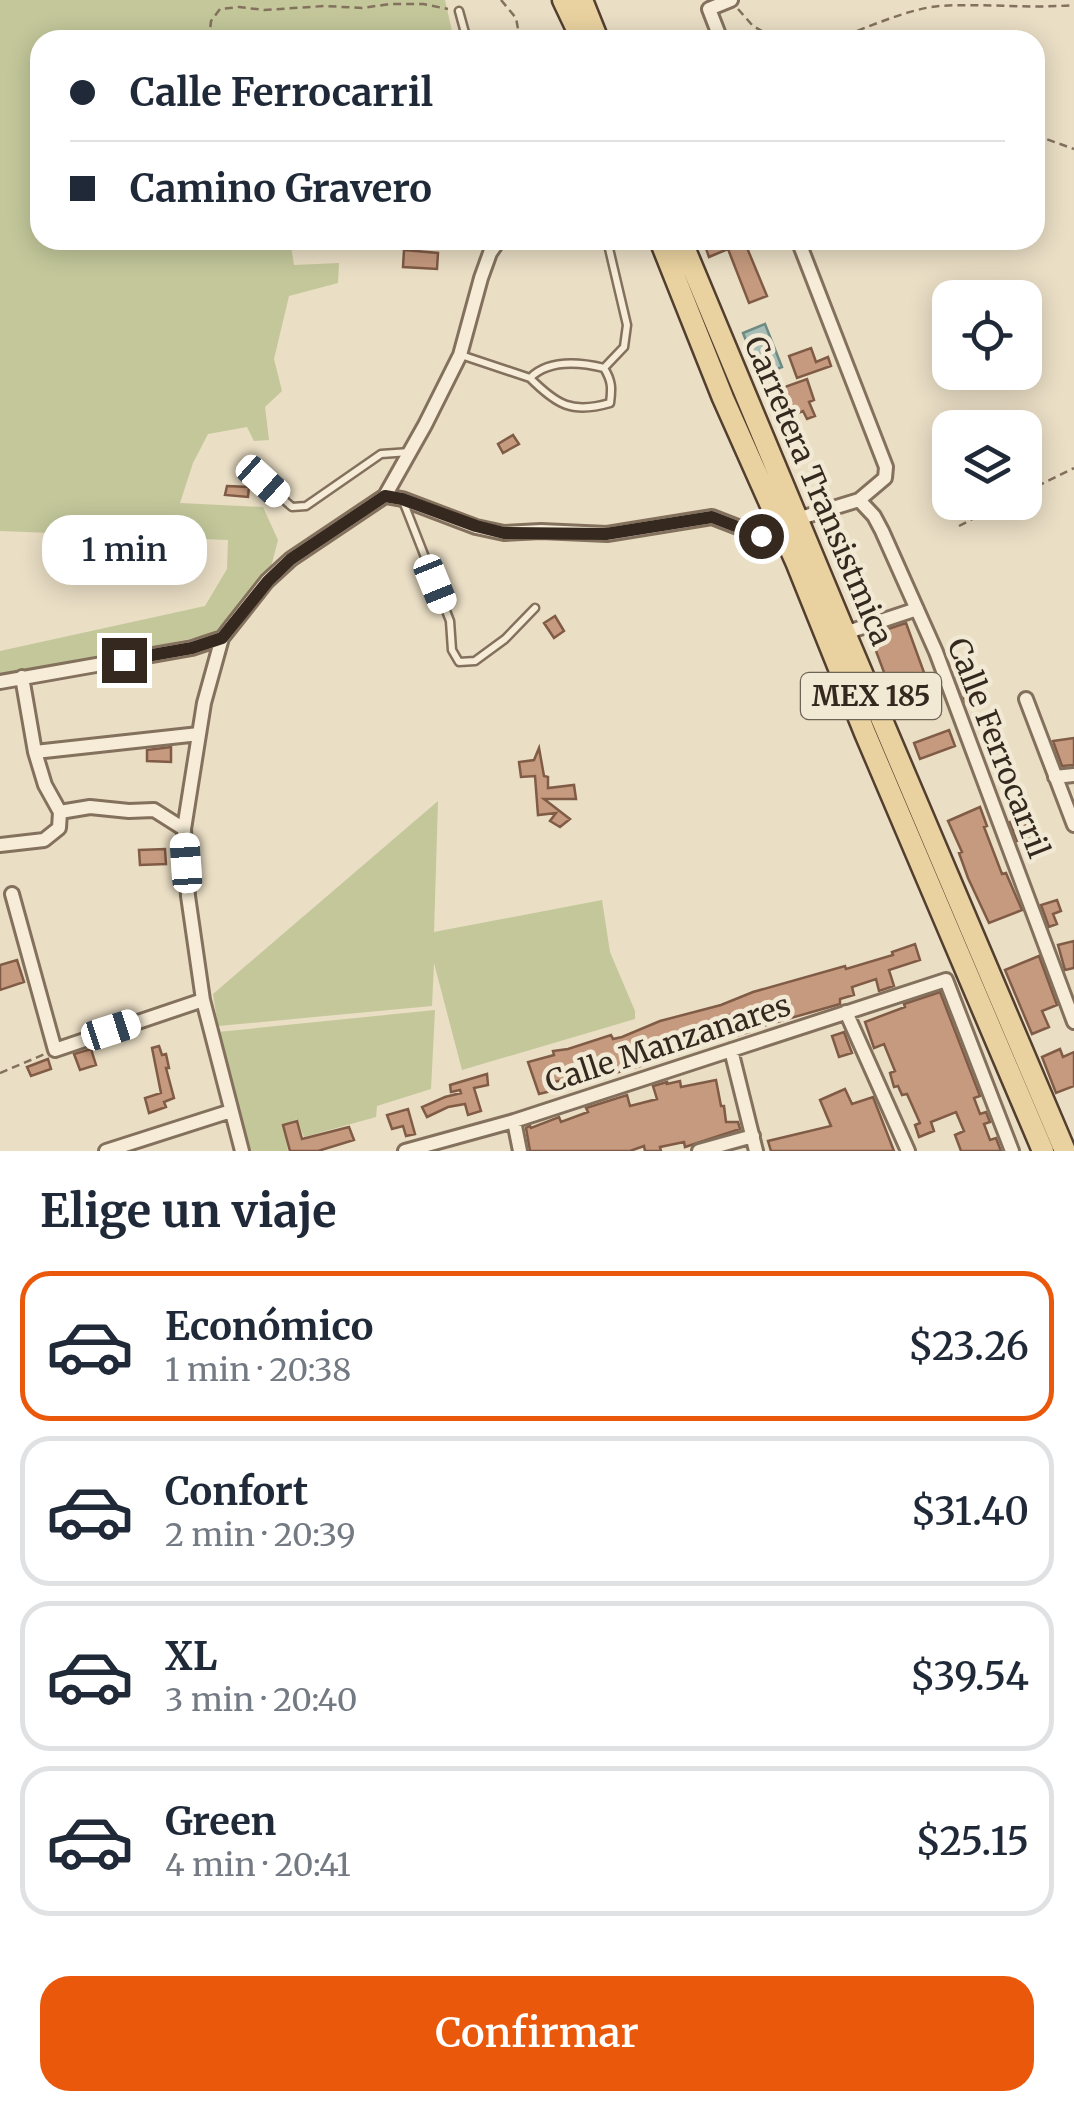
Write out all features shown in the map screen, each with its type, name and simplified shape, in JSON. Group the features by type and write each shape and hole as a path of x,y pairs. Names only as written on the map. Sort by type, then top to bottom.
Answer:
{"main road":[{"path":"560,0 570,30"},
{"path":"560,0 576,30"},
{"path":"582,0 594,30"},
{"name":"Carretera Transistmica","path":"664,250 1043,1151"},
{"name":"Carretera Transistmica","path":"685,250 1065,1151"}],"street":[{"path":"717,30 709,9 726,1"},
{"path":"242,1151 203,1000 188,896 184,829 204,703 222,638 268,581 291,559 385,496 460,355 492,250"},
{"path":"802,250 886,466 885,478 858,500 807,516"},
{"path":"385,496 504,533 606,534 712,517 761,536"},
{"name":"Calle Ferrocarril","path":"858,500 874,516 936,652 1074,1022"},
{"path":"844,633 917,608"},
{"path":"0,682 192,648 222,638"},
{"path":"0,845 44,840 59,828 60,812 45,785 22,678"},
{"path":"1026,699 1074,825"},
{"path":"36,752 199,734"},
{"path":"1055,777 1074,774"},
{"path":"60,812 90,807 154,810 184,829"},
{"path":"12,894 55,1050 203,1000"},
{"name":"Calle Manzanares","path":"405,1151 514,1121 946,980 1012,1151"},
{"path":"846,1012 908,1151"},
{"path":"731,1050 756,1151"},
{"path":"106,1151 231,1111"},
{"path":"514,1121 520,1151"},
{"path":"699,1151 753,1136"}],"lane":[{"path":"460,12 464,30"},
{"path":"604,368 624,347 627,325 609,250"},
{"path":"460,355 530,378 566,407 590,409 610,402 612,388 604,368 559,364 539,369 530,378"},
{"path":"263,481 292,507 306,506 381,454 410,452"},
{"path":"402,499 450,620 452,650 459,662 475,661 505,639 535,608"}],"path":[{"path":"501,0 516,18 518,30"},
{"path":"726,1 760,30"},
{"path":"210,30 210,21 220,9 239,7 264,10 423,4 460,12"},
{"path":"862,30 937,6 1074,5"},
{"path":"1045,139 1074,149"},
{"path":"1042,484 1074,468"},
{"path":"959,526 970,520"},
{"path":"0,1073 55,1050"}],"green space":[{"path":"0,0 445,0 452,30 30,30 30,250 292,250 294,265 339,263 338,283 289,296 274,359 282,391 265,407 269,440 254,441 247,427 208,434 193,463 180,503 263,507 278,540 271,567 213,634 0,679 0,651 205,606 227,569 228,540 0,531"},
{"path":"438,801 434,932 602,900 610,952 635,1019 462,1070 434,963 432,1006 218,1026 213,994"},
{"path":"435,1010 431,1089 377,1106 376,1117 304,1137 297,1119 283,1125 288,1151 250,1151 218,1032"}],"water":[{"path":"765,324 782,367 760,376 743,333"}],"building":[{"path":"404,250 438,253 437,269 403,267"},
{"path":"706,250 726,250 709,257"},
{"path":"728,250 748,250 767,296 749,303"},
{"path":"811,348 816,362 828,357 831,366 797,378 789,356"},
{"path":"807,379 815,416 807,419 803,411 777,421 768,393"},
{"path":"513,435 519,444 503,453 498,444"},
{"path":"227,486 249,487 248,497 225,495"},
{"path":"555,616 564,631 554,638 544,623"},
{"path":"906,623 926,678 891,691 870,635"},
{"path":"972,670 982,694 965,701 956,676"},
{"path":"949,730 955,746 920,759 914,743"},
{"path":"1074,738 1074,765 1062,766 1053,741"},
{"path":"171,747 171,762 147,761 147,750"},
{"path":"539,748 548,788 574,785 576,799 544,799 570,819 560,827 550,821 556,813 538,815 535,776 521,777 519,762 534,760"},
{"path":"980,807 1002,874 1006,873 1022,910 989,923 948,821"},
{"path":"1022,817 1030,836 1017,841 1010,822"},
{"path":"165,849 166,864 140,865 139,850"},
{"path":"1057,900 1061,911 1053,914 1057,924 1049,927 1041,905"},
{"path":"1074,941 1074,968 1065,970 1058,945"},
{"path":"915,944 920,960 889,970 894,986 879,991 876,979 852,987 854,995 840,999 840,1004 739,1035 733,1014 709,1021 700,1024 702,1032 698,1037 676,1043 679,1054 579,1083 578,1077 549,1083 551,1091 539,1094 528,1062 554,1055 553,1051 611,1035 613,1039 622,1037 753,992 893,955 892,952"},
{"path":"1039,956 1057,1005 1042,1011 1049,1027 1032,1034 1005,970"},
{"path":"17,960 24,982 0,990 0,965"},
{"path":"940,992 980,1096 974,1098 980,1114 986,1112 990,1122 984,1124 990,1140 996,1138 1001,1151 961,1151 955,1135 964,1131 956,1112 931,1122 934,1131 919,1137 915,1125 920,1123 907,1094 902,1095 898,1086 894,1087 890,1073 895,1071 884,1044 874,1048 865,1022"},
{"path":"844,1032 852,1053 839,1057 832,1036"},
{"path":"159,1046 162,1055 166,1054 174,1098 164,1102 166,1107 149,1113 145,1098 161,1093 152,1048"},
{"path":"91,1049 96,1065 80,1070 74,1054"},
{"path":"1060,1049 1063,1057 1074,1052 1074,1086 1056,1093 1042,1057"},
{"path":"48,1059 51,1069 31,1076 27,1067"},
{"path":"487,1074 488,1085 474,1088 481,1111 468,1115 465,1104 427,1117 422,1107 461,1093 451,1092 450,1085"},
{"path":"716,1080 726,1122 738,1122 740,1129 685,1147 684,1142 660,1147 661,1151 645,1151 644,1146 630,1151 530,1151 526,1128 530,1126 559,1117 561,1122 588,1112 586,1108 627,1095 630,1106 657,1099 653,1086 667,1082 680,1081 681,1087"},
{"path":"845,1089 852,1104 873,1097 894,1151 771,1151 768,1141 831,1126 820,1100"},
{"path":"408,1109 415,1134 406,1136 403,1126 392,1129 387,1115"},
{"path":"297,1121 302,1139 349,1127 354,1140 318,1151 290,1151 283,1125"}],"route":[{"path":"124,660 192,648 222,638 291,559 385,496 504,533 606,534 712,517 761,536"}]}
